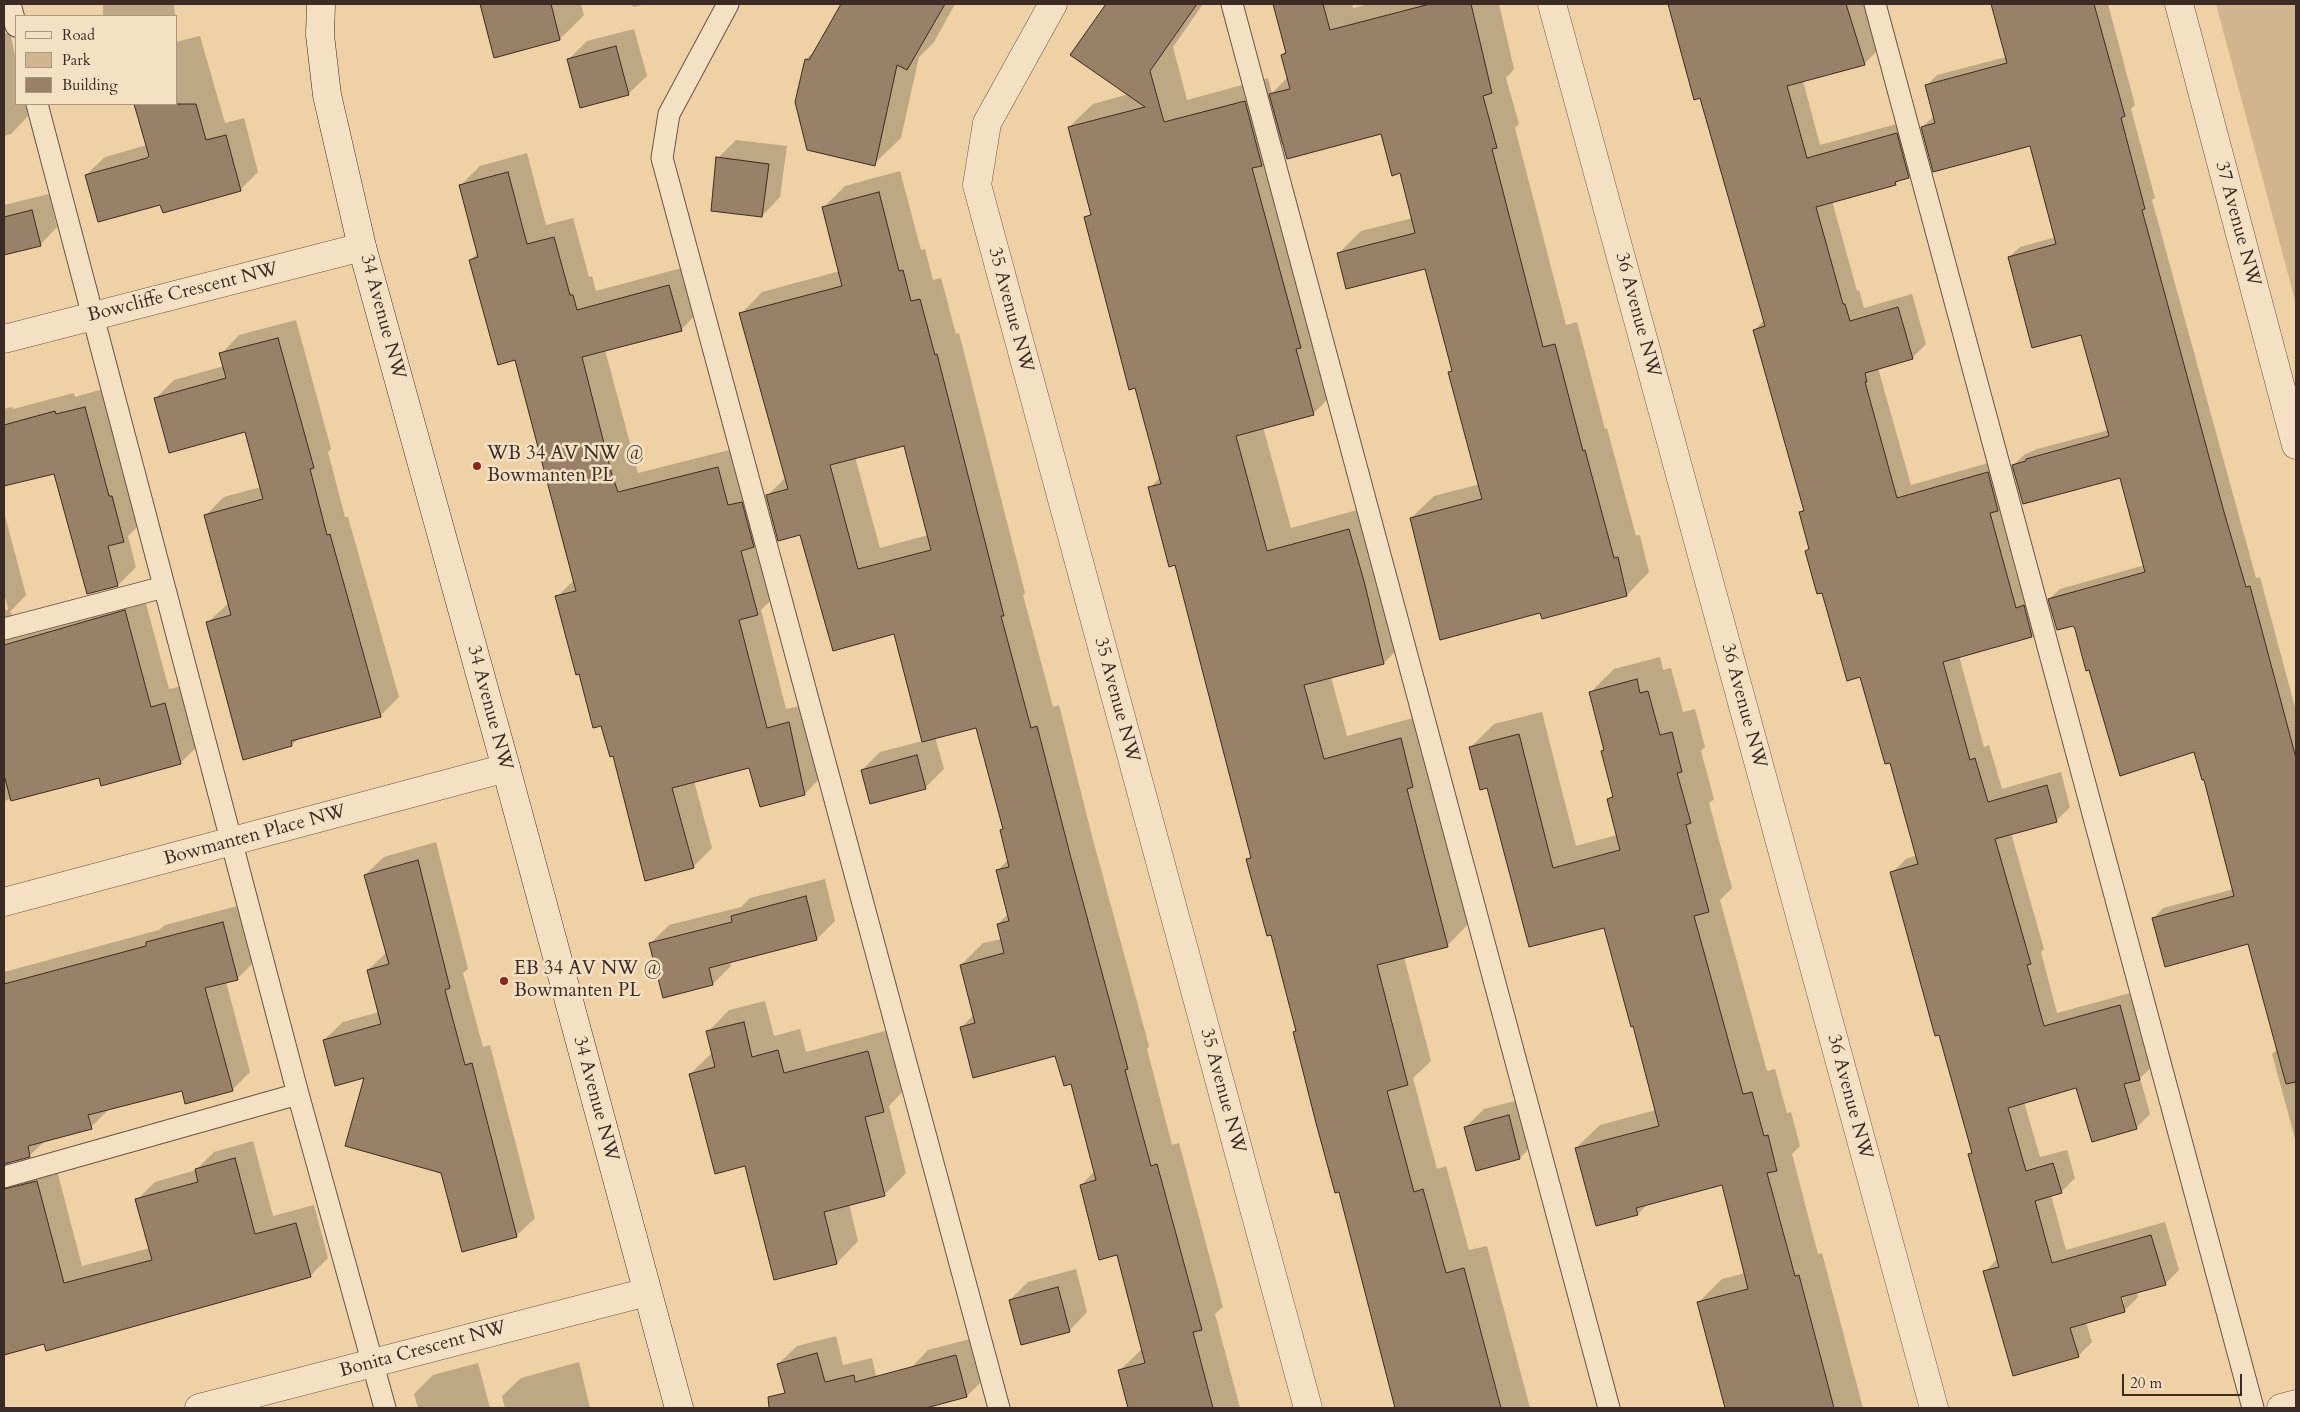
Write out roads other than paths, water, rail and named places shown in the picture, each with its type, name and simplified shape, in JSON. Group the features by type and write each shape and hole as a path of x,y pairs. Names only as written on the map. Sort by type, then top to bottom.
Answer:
{"street":[{"name":"34 Avenue NW","path":"321,4 320,35 327,95 362,247 506,768 679,1408"},
{"name":"35 Avenue NW","path":"1053,4 987,123 977,185 1308,1408"},
{"name":"36 Avenue NW","path":"1552,4 1934,1408"},
{"name":"37 Avenue NW","path":"2178,4 2296,445"},
{"name":"Bowcliffe Crescent NW","path":"4,339 362,247"},
{"name":"Bowmanten Place NW","path":"4,902 231,843 506,768"},
{"name":"Bonita Crescent NW","path":"199,1408 647,1292"},
{"path":"2281,1408 2296,1404"}],"lane":[{"path":"10,4 15,22"},
{"path":"728,4 669,114 662,158 999,1408"},
{"path":"1232,4 1609,1408"},
{"path":"1874,4 2252,1408"},
{"path":"37,105 231,843 385,1408"},
{"path":"4,629 164,586"},
{"path":"4,1177 298,1094"}],"place":[{"name":"WB 34 AV NW @ Bowmanten PL","path":"477,466"},
{"name":"EB 34 AV NW @ Bowmanten PL","path":"504,981"}]}
